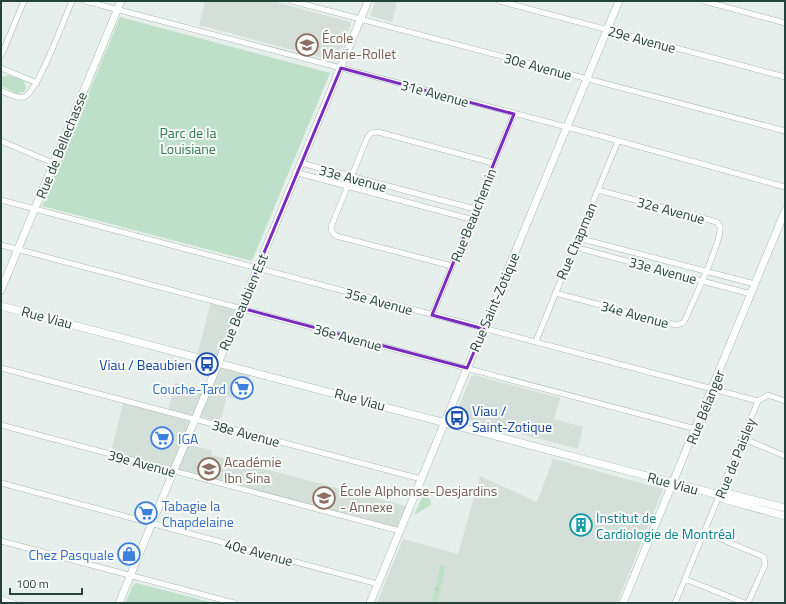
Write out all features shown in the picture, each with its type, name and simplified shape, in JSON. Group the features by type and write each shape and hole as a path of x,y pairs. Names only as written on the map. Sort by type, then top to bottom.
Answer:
{"street":[{"path":"1,56 24,1"},
{"path":"1,90 19,98 30,94 37,83 72,1"},
{"name":"31e Avenue","path":"85,1 618,141 785,187"},
{"name":"Rue de Bellechasse","path":"1,290 121,1"},
{"name":"30e Avenue","path":"292,1 785,131"},
{"name":"Rue Beaubien Est","path":"119,603 368,1"},
{"name":"29e Avenue","path":"499,1 785,77"},
{"name":"Rue Saint-Zotique","path":"370,603 619,1"},
{"path":"704,1 785,23"},
{"path":"1,68 37,83"},
{"name":"Rue Beauchemin","path":"432,315 514,114"},
{"path":"452,266 336,236 330,227 367,138 371,133 378,132 494,163"},
{"path":"1,141 53,163"},
{"name":"Rue Chapman","path":"536,342 618,141"},
{"name":"33e Avenue","path":"301,164 475,209"},
{"name":"33e Avenue","path":"298,172 470,219"},
{"name":"32e Avenue","path":"598,190 717,222 720,226 720,234 705,271"},
{"name":"35e Avenue","path":"1,200 758,401"},
{"name":"Rue Bélanger","path":"623,603 785,211"},
{"name":"33e Avenue","path":"578,238 755,284"},
{"name":"36e Avenue","path":"1,245 696,429"},
{"name":"33e Avenue","path":"574,247 751,294"},
{"name":"34e Avenue","path":"555,293 676,325 683,323 705,271"},
{"name":"Rue Viau","path":"1,306 719,495"},
{"name":"38e Avenue","path":"1,368 420,479"},
{"path":"758,401 768,395 785,401"},
{"name":"Rue de Paisley","path":"675,603 758,401"},
{"name":"39e Avenue","path":"1,426 400,531"},
{"path":"742,438 785,456"},
{"name":"40e Avenue","path":"1,483 378,584"},
{"path":"785,508 727,493 719,495 723,500 785,516"},
{"path":"685,579 746,603 765,565 764,557 704,532"},
{"path":"1,541 234,603"},
{"path":"1,600 14,603"}],"highlighted area":[{"path":"341,68 514,114 432,315 484,329 467,368 241,308"}],"shaded area":[{"name":"École Marie-Rollet","path":"205,1 272,1 350,22 351,24 337,60 334,61 199,25"},
{"path":"375,1 397,1 392,22 370,16"},
{"path":"211,302 238,310 222,362 251,371 243,401 227,396 220,422 198,416 185,444 212,450 211,455 410,507 400,531 110,455 124,400 168,412 175,383 204,390 214,361 197,356"},
{"path":"474,375 560,398 554,419 583,427 578,449 457,417 456,414 471,377"},
{"path":"553,459 663,489 617,603 377,603 403,539 458,554 480,476 537,502"}],"green space":[{"name":"Parc de la Louisiane","path":"120,17 330,73 252,261 42,206"},
{"path":"9,75 24,81 26,88 24,92 17,93 1,86 2,77"},
{"path":"425,491 431,501 431,505 414,515"},
{"path":"441,565 446,566 437,603 431,603"},
{"path":"136,583 214,603 125,603 133,585"}],"place":[{"name":"École Marie-Rollet","path":"307,45"},
{"name":"Viau / Beaubien","path":"207,364"},
{"name":"Couche-Tard","path":"242,388"},
{"name":"Viau / Saint-Zotique","path":"457,418"},
{"name":"IGA","path":"162,438"},
{"name":"Académie Ibn Sina","path":"209,469"},
{"name":"École Alphonse-Desjardins - Annexe","path":"324,498"},
{"name":"Tabagie la Chapdelaine","path":"146,513"},
{"name":"Institut de Cardiologie de Montréal","path":"581,525"},
{"name":"Chez Pasquale","path":"129,554"}]}
